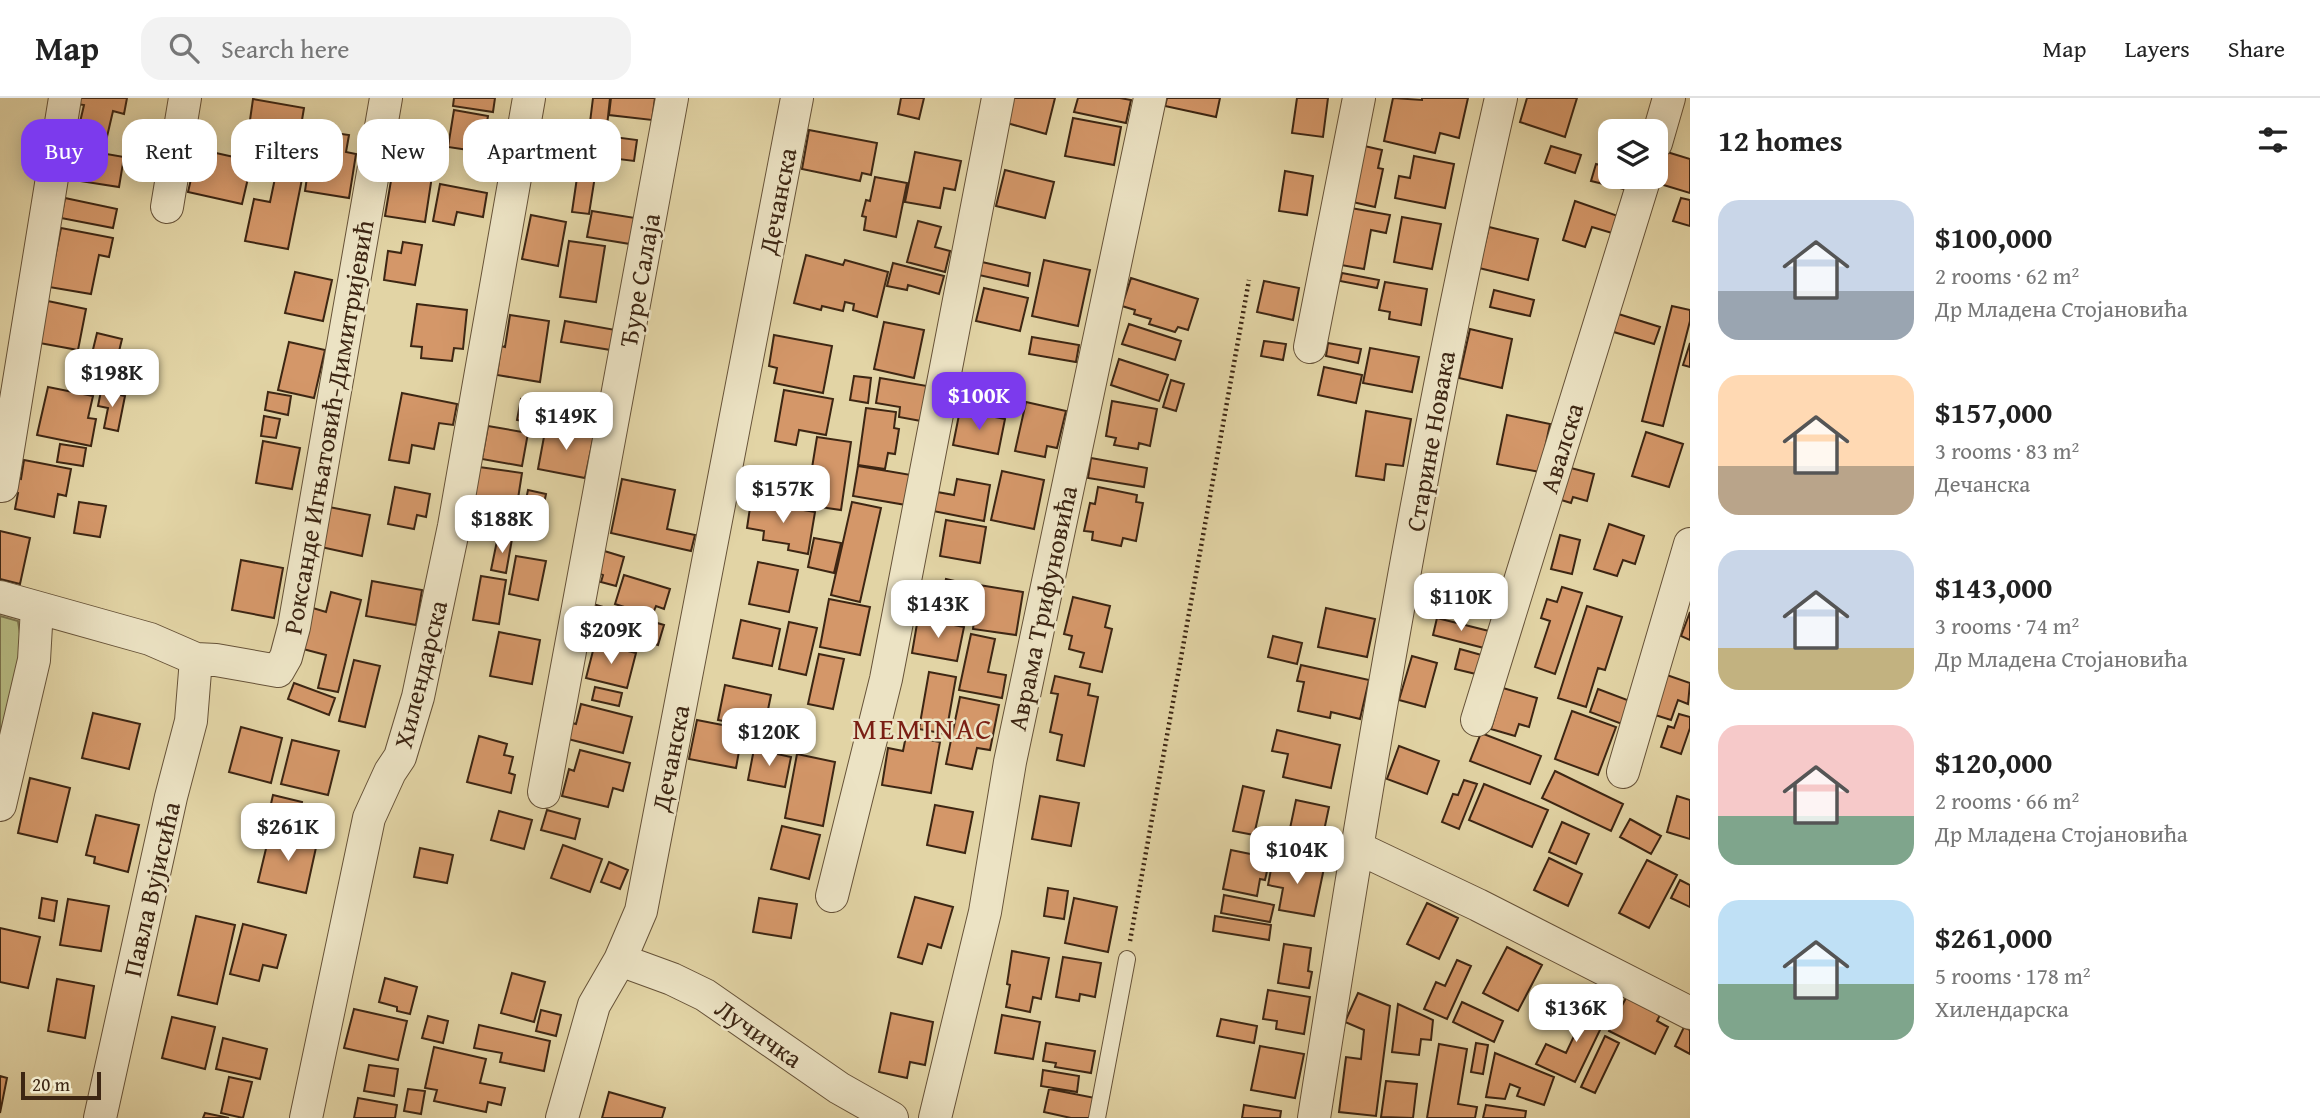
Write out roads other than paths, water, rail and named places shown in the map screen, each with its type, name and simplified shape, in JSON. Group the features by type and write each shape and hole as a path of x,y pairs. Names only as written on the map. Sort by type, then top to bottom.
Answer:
{"street":[{"path":"2,486 65,98"},
{"path":"167,207 185,98"},
{"name":"Роксанде Игњатовић-Димитријевић","path":"196,659 278,671 286,657 386,98"},
{"name":"Хилендарска","path":"306,1118 369,818 400,757 418,697 457,513 528,98"},
{"name":"Ђуре Салаја","path":"544,792 672,98"},
{"name":"Дечанска","path":"562,1118 594,1005 620,960 641,911 797,98"},
{"path":"832,896 886,679 998,98"},
{"name":"Аврама Трифуновића","path":"935,1118 985,912 1010,762 1150,98"},
{"path":"1310,347 1359,98"},
{"name":"Старине Новака","path":"1314,1118 1356,846 1461,270 1501,98"},
{"path":"1663,119 1669,98"},
{"name":"Авалска","path":"1477,720 1641,189"},
{"path":"1623,772 1690,544"},
{"path":"0,597 139,635 196,659"},
{"path":"0,805 34,660 37,608"},
{"name":"Павла Вујисића","path":"100,1118 191,721 196,659"},
{"path":"1356,846 1690,1013"},
{"name":"Лучичка","path":"620,960 672,979 705,995 839,1088 892,1118"}],"lane":[{"path":"1097,1118 1127,959"}],"district":[{"name":"MEMINAC","path":"923,728"}]}
